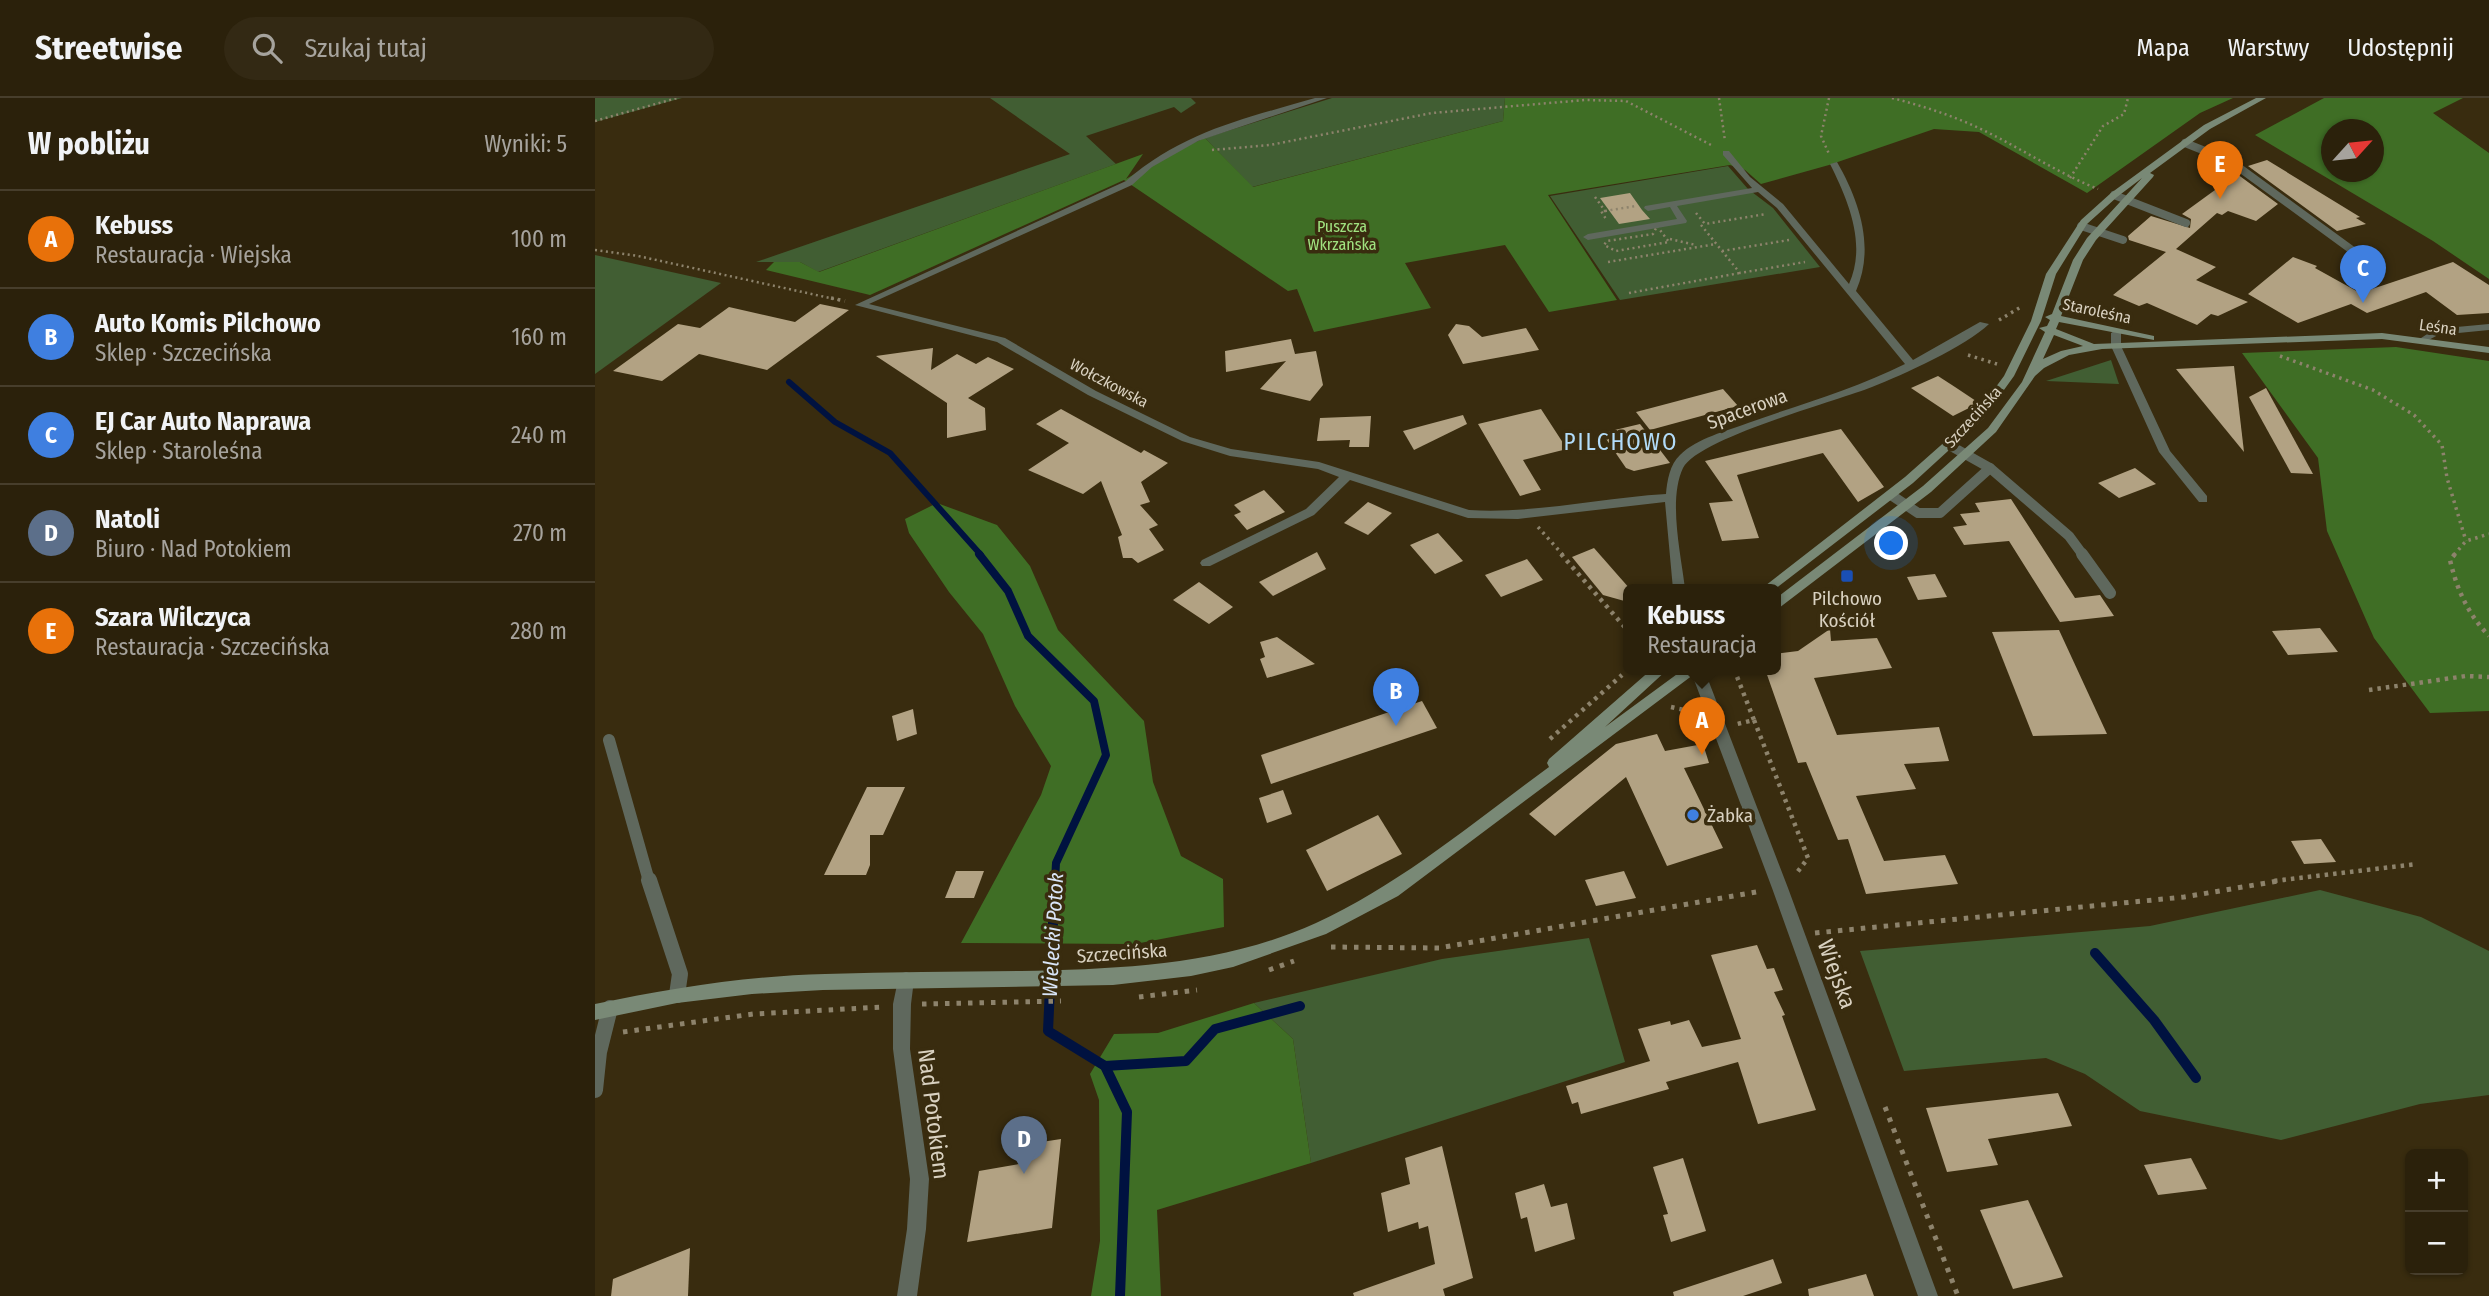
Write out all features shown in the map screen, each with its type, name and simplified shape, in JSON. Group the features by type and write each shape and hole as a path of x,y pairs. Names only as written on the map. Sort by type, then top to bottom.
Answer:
{"main road":[{"name":"Szczecińska","path":"1774,584 1891,495 1973,423 2000,389 2036,321 2051,274 2081,226 2114,195 2185,143 2214,123 2262,98"},
{"name":"Szczecińska","path":"1781,602 1967,454 2004,415 2027,382 2057,318 2073,270 2097,232 2158,165"},
{"name":"Staroleśna","path":"2036,321 2057,318 2116,333 2182,343"},
{"name":"Staroleśna","path":"2036,321 2050,332 2074,342 2102,346 2382,336"},
{"name":"Leśna","path":"2382,336 2489,350"},
{"name":"Staroleśna","path":"2027,382 2037,369 2054,358 2075,350 2102,346"},
{"name":"Szczecińska","path":"1522,793 1581,737 1654,675"},
{"name":"Szczecińska","path":"603,1010 677,995 752,986 906,980 1113,977 1191,968 1233,959 1342,919 1412,879 1522,793 1687,675"}],"street":[{"path":"860,305 1129,183 1150,161 1173,148 1323,98"},
{"path":"1726,153 1760,190 1780,206 1911,365"},
{"path":"1834,164 1858,215 1860,265 1851,291"},
{"path":"1648,208 1760,190"},
{"path":"1588,237 1683,221 1672,204"},
{"name":"Wołczkowska","path":"860,305 1001,340 1092,393 1186,439 1230,453 1319,466 1349,474 1439,507 1468,514 1490,517 1531,514 1645,498 1671,498"},
{"name":"Spacerowa","path":"1679,584 1671,498 1674,475 1682,459 1690,453 1871,384 1984,324"},
{"path":"2423,340 2435,332 2489,327"},
{"path":"2116,333 2116,346 2165,452 2203,499"},
{"path":"1206,563 1310,512 1349,474"},
{"name":"Wiejska","path":"1697,675 1771,889 1797,934 1928,1296"},
{"name":"Nad Potokiem","path":"906,980 898,1033 919,1186 907,1296"}],"lane":[{"path":"2185,143 2230,161 2371,264"},
{"path":"2114,195 2186,223"},
{"path":"2081,226 2123,240"},
{"path":"1949,445 1990,468 2069,536 2110,593"},
{"path":"1891,495 1918,513 1940,513 1990,468"},
{"path":"609,740 621,774 642,861 680,974 677,995"},
{"path":"595,1090 603,1037 603,1010"}],"path":[{"path":"595,121 677,98"},
{"path":"1719,98 1726,153"},
{"path":"1829,98 1821,136 1834,164"},
{"path":"1892,98 1933,109 1983,130 2070,178 2114,195"},
{"path":"2070,178 2103,126 2124,114 2128,98"},
{"path":"1173,148 1218,150 1270,145 1432,113 1585,100 1626,101 1726,153"},
{"path":"1595,197 1616,232"},
{"path":"1687,202 1705,224 1769,214"},
{"path":"1701,225 1740,273"},
{"path":"1666,238 1700,246"},
{"path":"1722,251 1789,240"},
{"path":"1608,261 1716,244"},
{"path":"595,250 638,256 860,305"},
{"path":"1629,293 1808,261"},
{"path":"1984,324 1991,325 2031,301"},
{"path":"1944,347 2003,366"},
{"path":"2271,352 2304,367 2373,390 2414,415 2442,445 2447,478 2466,541"},
{"path":"1531,514 1542,535 1555,543 1623,625"},
{"path":"2489,534 2466,541 2451,560 2455,588 2474,621 2489,636"},
{"path":"1545,745 1560,727 1623,675"},
{"path":"1736,675 1808,858 1795,873 1800,884"},
{"path":"2369,690 2466,676 2489,677"},
{"path":"1662,708 1677,707 1692,712 1700,720"},
{"path":"1733,724 1754,720"},
{"path":"1797,934 2183,897 2282,880 2417,864"},
{"path":"1757,879 1771,889"},
{"path":"1333,947 1439,948 1771,889"},
{"path":"1813,920 1822,945"},
{"path":"603,1037 704,1019 901,1005 1069,1001"},
{"path":"1882,1101 1958,1296"}],"green space":[{"path":"595,98 682,98 595,122"},
{"path":"990,98 1191,98 1196,103 1181,113 1174,107 1086,136 1116,164 818,272 800,262 756,262 1070,154"},
{"path":"1332,98 1505,98 1503,121 1252,187 1205,138"},
{"name":"Puszcza Wkrzańska","path":"1505,98 2233,98 2200,113 2087,193 1979,132 1934,129 1829,165 1761,184 1745,170 1730,165 1548,195 1617,300 1549,312 1505,245 1405,263 1431,308 1314,332 1297,289 1288,291 1124,180 870,295 766,270 774,262 800,262 819,272 1143,154 1126,179 1170,153 1205,138 1253,187 1503,121"},
{"path":"2324,98 2463,98 2433,113 2489,153 2489,279 2433,241 2334,182 2384,182 2384,119 2321,119 2321,174 2255,135"},
{"path":"1728,166 1748,189 1773,208 1820,267 1620,300 1550,196"},
{"path":"595,255 721,283 595,374"},
{"path":"2396,347 2489,361 2489,711 2430,713 2374,638 2327,531 2318,458 2242,353"},
{"path":"2111,360 2119,384 2046,381"},
{"path":"937,503 997,525 1030,566 1058,630 1144,721 1153,782 1181,856 1223,879 1224,927 1135,944 961,943 1041,795 1051,766 1015,706 983,634 949,592 909,533 905,519"},
{"path":"2320,890 2421,917 2489,951 2489,1095 2420,1104 2281,1140 2140,1111 2085,1074 2046,1058 1904,1071 1860,951 2150,926"},
{"path":"1589,938 1625,1062 1311,1163 1293,1039 1254,1003 1442,959"},
{"path":"1254,1003 1293,1039 1311,1163 1157,1210 1161,1296 1091,1296 1100,1241 1099,1100 1090,1074 1114,1034 1158,1033"}],"building":[{"path":"2267,160 2360,217 2356,218 2366,224 2337,231 2248,166"},
{"path":"2237,174 2278,204 2256,221 2228,211 2222,215 2217,213 2176,249 2216,267 2196,280 2248,302 2218,316 2211,314 2197,325 2147,303 2139,306 2113,295 2166,252 2129,240 2128,236 2151,216 2190,228 2191,219 2182,214"},
{"path":"1630,193 1650,219 1619,224 1600,198"},
{"path":"2293,257 2317,266 2315,268 2360,293 2453,262 2489,285 2489,313 2457,315 2426,292 2367,313 2351,304 2298,323 2248,294"},
{"path":"820,304 849,310 767,370 699,354 662,381 613,371 678,324 700,328 729,307 795,322"},
{"path":"1456,324 1469,326 1482,337 1526,328 1539,350 1463,364 1448,335"},
{"path":"1291,339 1295,354 1316,351 1323,385 1310,401 1260,389 1286,361 1226,372 1225,351"},
{"path":"933,348 931,370 957,354 976,364 988,357 1014,369 968,398 985,408 986,430 947,438 947,403 876,356"},
{"path":"2234,366 2244,452 2176,369"},
{"path":"1938,376 1979,403 1953,416 1911,388"},
{"path":"2266,388 2313,474 2291,473 2249,397"},
{"path":"1723,389 1738,406 1650,430 1636,412"},
{"path":"1061,409 1141,453 1144,450 1168,463 1141,482 1150,502 1140,505 1158,525 1149,529 1164,550 1138,563 1132,558 1123,558 1118,537 1122,535 1101,481 1083,494 1028,470 1069,443 1036,424"},
{"path":"1541,409 1567,449 1523,460 1541,490 1520,496 1478,424"},
{"path":"1463,415 1467,424 1414,450 1403,431"},
{"path":"1371,416 1369,447 1349,447 1350,440 1317,441 1320,418"},
{"path":"1640,424 1670,463 1634,471 1626,468 1602,433"},
{"path":"1841,429 1884,487 1858,502 1823,453 1737,475 1759,538 1722,541 1709,503 1733,501 1705,461"},
{"path":"2135,468 2156,484 2119,498 2098,483"},
{"path":"1264,490 1285,512 1247,530 1234,515 1241,512 1234,505"},
{"path":"2011,499 2075,598 2100,595 2114,616 2060,622 2009,541 1964,545 1953,527 1967,525 1960,514 1980,512 1975,503"},
{"path":"1368,502 1392,513 1368,535 1344,523"},
{"path":"1438,533 1463,561 1435,574 1410,545"},
{"path":"1594,548 1626,584 1623,584 1623,601 1603,595 1572,557"},
{"path":"1317,552 1326,569 1273,596 1259,582"},
{"path":"1527,559 1543,580 1501,597 1485,575"},
{"path":"1935,574 1947,597 1918,600 1907,577"},
{"path":"1199,582 1233,607 1209,624 1173,600"},
{"path":"2320,628 2338,652 2288,655 2272,631"},
{"path":"1830,629 1831,641 1877,638 1892,668 1814,678 1837,735 1939,727 1949,761 1904,764 1916,789 1856,796 1884,861 1945,855 1958,884 1866,894 1848,839 1838,840 1806,762 1798,763 1767,675 1781,675 1781,653 1798,651"},
{"path":"2059,630 2107,734 2033,736 1992,632"},
{"path":"1277,637 1315,664 1267,678 1260,659 1265,657 1260,642"},
{"path":"1422,701 1437,728 1271,784 1261,755"},
{"path":"913,709 917,734 897,741 892,716"},
{"path":"1657,734 1665,751 1703,744 1709,763 1684,768 1723,848 1667,866 1626,777 1555,836 1529,814 1616,744"},
{"path":"867,787 905,787 883,835 870,835 870,865 866,875 824,875"},
{"path":"1283,790 1292,814 1267,823 1259,798"},
{"path":"1378,815 1402,854 1327,891 1306,850"},
{"path":"2321,839 2336,862 2304,864 2291,841"},
{"path":"956,871 984,871 974,898 945,898"},
{"path":"1624,871 1636,898 1596,906 1585,880"},
{"path":"1757,945 1767,969 1774,968 1783,990 1774,992 1785,1015 1782,1016 1816,1110 1758,1124 1738,1062 1666,1082 1669,1089 1581,1114 1578,1102 1572,1104 1566,1086 1650,1061 1638,1029 1670,1021 1671,1025 1689,1020 1702,1047 1741,1039 1711,955"},
{"path":"2058,1093 2072,1126 1988,1139 1998,1165 1947,1172 1926,1108"},
{"path":"1061,1139 1052,1228 967,1242 979,1171 1019,1164 1022,1145"},
{"path":"1442,1146 1473,1278 1443,1289 1445,1296 1354,1296 1353,1293 1435,1264 1428,1226 1419,1229 1418,1222 1388,1232 1381,1193 1410,1184 1405,1158"},
{"path":"1683,1158 1706,1231 1671,1242 1663,1215 1668,1214 1653,1167"},
{"path":"2191,1158 2207,1189 2158,1195 2144,1165"},
{"path":"1544,1184 1551,1207 1567,1203 1575,1239 1535,1252 1527,1217 1521,1219 1515,1193"},
{"path":"2028,1200 2063,1277 2013,1289 1980,1210"},
{"path":"690,1248 688,1296 611,1296 613,1279"},
{"path":"1773,1259 1782,1283 1743,1296 1674,1296 1673,1292"},
{"path":"1866,1274 1874,1296 1809,1296 1808,1289"}],"waterway":[{"name":"Wielecki Potok","path":"789,382 835,422 890,453 981,555"},
{"name":"Wielecki Potok","path":"979,554 1008,591 1028,636 1094,701 1106,755 1056,863 1055,881"},
{"name":"Wielecki Potok","path":"1055,880 1048,1031 1105,1066"},
{"path":"2095,953 2154,1020 2196,1078"},
{"path":"1105,1066 1186,1061 1215,1029 1300,1006"},
{"name":"Wielecki Potok","path":"1105,1066 1127,1112 1120,1296"}],"place":[{"name":"Szara Wilczyca","path":"2220,199"},
{"name":"EJ Car Auto Naprawa","path":"2363,303"},
{"name":"Pilchowo Kościół","path":"1847,576"},
{"name":"Auto Komis Pilchowo","path":"1396,726"},
{"name":"Kebuss","path":"1702,755"},
{"name":"Żabka","path":"1693,815"},
{"name":"Natoli","path":"1024,1174"}],"district":[{"name":"PILCHOWO","path":"1621,442"}]}
